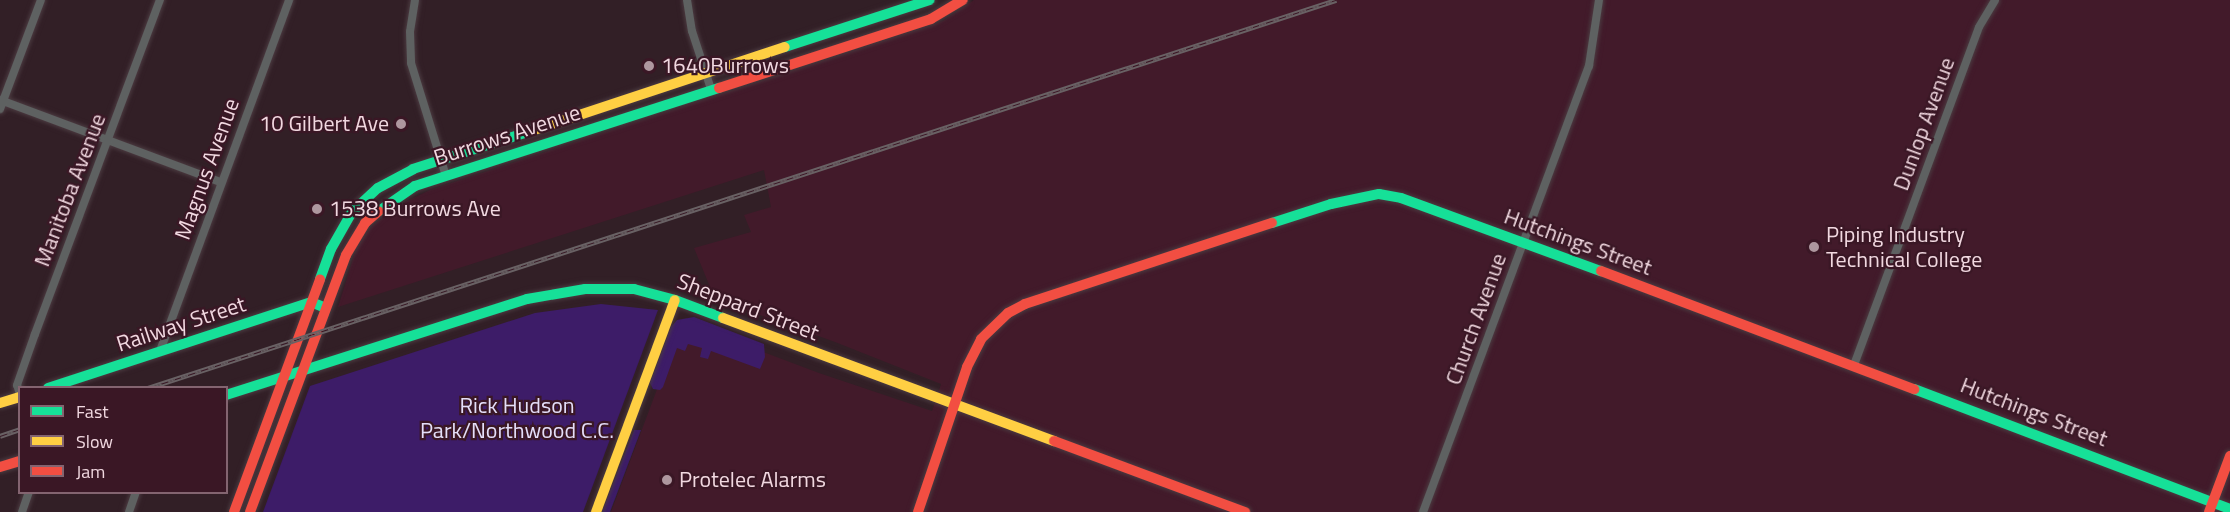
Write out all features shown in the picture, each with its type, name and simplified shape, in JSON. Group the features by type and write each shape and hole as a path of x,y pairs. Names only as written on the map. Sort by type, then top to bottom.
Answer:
{"street":[{"path":"40,0 1,103 221,182"},
{"name":"Manitoba Avenue","path":"18,388 17,385 160,0"},
{"name":"Magnus Avenue","path":"160,351 289,0"},
{"path":"415,0 410,32 411,63 446,176"},
{"path":"687,0 692,31 711,89"},
{"name":"Burrows Avenue","path":"234,512 331,249 352,212 378,188 413,169 440,159 930,0"},
{"name":"Burrows Avenue","path":"250,512 346,255 365,223 388,201 415,186 931,19 963,0"},
{"name":"Church Avenue","path":"1423,512 1589,66 1599,0"},
{"name":"Dunlop Avenue","path":"1854,365 1979,27 1995,0"},
{"name":"Hutchings Street","path":"918,512 967,367 981,339 1008,313 1025,304 1331,204 1379,194 1401,198 1524,242 1854,365 2211,507 2230,508"},
{"name":"Sheppard Street","path":"228,394 549,294 585,289 634,289 675,300 953,406 1245,512"},
{"path":"596,512 675,300"},
{"path":"311,302 326,308"},
{"name":"Railway Street","path":"51,386 311,302"},
{"path":"0,403 18,396"},
{"path":"2211,507 2230,456"},
{"path":"0,467 18,462"},
{"path":"22,512 28,494"},
{"path":"129,512 135,494"}],"shaded area":[{"path":"974,0 2230,0 2230,512 611,512 662,376 686,323 819,373 932,411 941,384 835,342 715,299 694,248 751,232 744,215 771,207 764,170 338,307 357,246 373,225 407,201 430,190 943,21"}],"green space":[{"name":"Rick Hudson Park/Northwood C.C.","path":"601,304 658,310 583,512 263,512 310,386 535,313"},
{"path":"694,317 764,344 765,357 760,369 711,351 708,359 700,357 702,348 688,344 685,351 677,348 663,387 660,390 653,389 650,383 671,327 677,320"},
{"path":"634,430 641,430 610,512 602,512"}],"railway":[{"path":"154,386 1336,0"},
{"path":"0,436 18,430"}],"traffic: fast":[{"path":"785,47 930,0"},
{"path":"379,211 415,186 719,88"},
{"path":"320,279 331,249 352,212 378,188 413,169 534,130"},
{"path":"1272,223 1331,204 1379,194 1401,198 1601,271"},
{"path":"228,394 527,299 585,289 634,289 675,300 723,318"},
{"path":"54,386 311,302 326,308"},
{"path":"1914,389 2230,509"}],"traffic: slow":[{"path":"534,130 785,47"},
{"path":"596,512 675,300"},
{"path":"723,318 1054,441"},
{"path":"0,403 18,398"}],"traffic: jam":[{"path":"719,88 931,19 963,0"},
{"path":"250,512 346,255 365,223 379,211"},
{"path":"918,512 967,367 981,339 1008,313 1025,304 1272,223"},
{"path":"1601,271 1914,389"},
{"path":"234,512 320,279"},
{"path":"1054,441 1245,512"},
{"path":"2209,512 2230,456"},
{"path":"0,467 18,462"}],"place":[{"name":"1640Burrows","path":"649,66"},
{"name":"10 Gilbert Ave","path":"401,124"},
{"name":"1538 Burrows Ave","path":"317,209"},
{"name":"Piping Industry Technical College","path":"1814,247"},
{"name":"Protelec Alarms","path":"667,480"}]}
